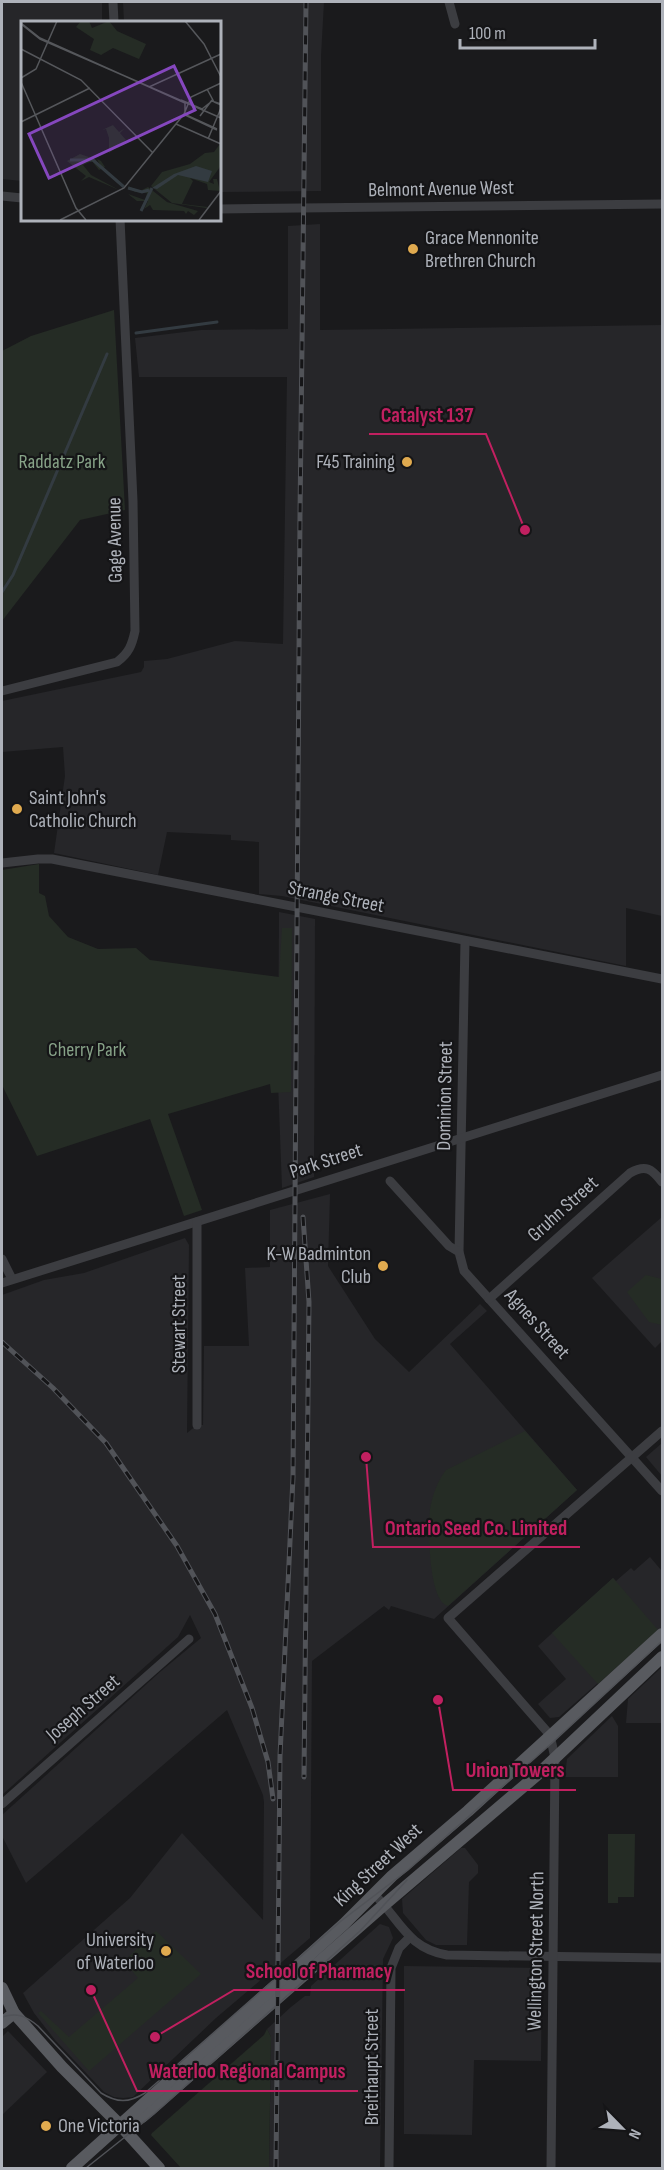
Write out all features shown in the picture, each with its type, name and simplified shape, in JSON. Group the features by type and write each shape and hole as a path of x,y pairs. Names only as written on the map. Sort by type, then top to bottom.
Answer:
{"main road":[{"name":"King Street West","path":"380,1900 392,1876 468,1811 663,1634"},
{"name":"King Street West","path":"72,2169 121,2126 141,2117 380,1900 555,1758 663,1657"},
{"path":"2,1988 14,2013 159,2169"},
{"path":"2,2023 14,2013"}],"street":[{"path":"113,2 114,21"},
{"path":"449,2 455,24"},
{"path":"2,196 21,198"},
{"name":"Belmont Avenue West","path":"220,209 663,204"},
{"name":"Gage Avenue","path":"2,691 117,662 127,655 132,646 135,631 133,501 120,220"},
{"name":"Strange Street","path":"2,863 52,859 663,979"},
{"name":"Dominion Street","path":"459,1252 465,941"},
{"name":"Park Street","path":"2,1283 663,1075"},
{"name":"Gruhn Street","path":"489,1299 630,1173 644,1167 649,1168 663,1182"},
{"name":"Agnes Street","path":"390,1181 449,1246 459,1252 464,1271 663,1491"},
{"name":"Stewart Street","path":"197,1222 197,1425"},
{"path":"2,1259 12,1279"},
{"path":"550,1735 448,1618 663,1431"},
{"name":"Joseph Street","path":"2,1804 189,1639"},
{"name":"Wellington Street North","path":"550,1735 555,1758 551,2169"},
{"path":"380,1900 410,1937 430,1952 447,1955 663,1958"},
{"name":"Breithaupt Street","path":"389,2169 391,1968 399,1948 410,1937"}],"shaded area":[{"path":"2,2 102,2 102,21 21,21 21,181 2,179"},
{"path":"123,2 324,2 321,56 321,191 220,192 220,21 124,21"},
{"path":"320,224 320,330 662,325 662,916 626,908 626,966 282,896 259,894 259,842 231,840 231,835 167,832 158,875 54,853 65,776 63,747 2,752 2,701 141,672 144,661 167,659 235,641 283,644 287,377 139,377 135,338 201,330 288,329 288,226"},
{"path":"279,912 315,919 314,1177 282,1188 278,1082"},
{"path":"330,1194 328,1266 375,1339 409,1372 480,1304 487,1311 450,1344 577,1490 434,1619 391,1606 389,1610 384,1606 312,1661 310,1938 216,2018 133,2097 114,2097 104,2092 55,2040 34,2013 23,1993 130,1898 182,1833 263,1920 264,1802 227,1710 26,1883 2,1836 2,1815 160,1672 201,1638 190,1615 178,1637 2,1795 2,1295 44,1280 84,1273 185,1238 189,1245 187,1433 197,1425 203,1425 204,1346 249,1346 245,1268 270,1267 270,1210"},
{"path":"662,1217 662,1341 655,1348 592,1278"},
{"path":"662,1443 662,1476 646,1457"},
{"path":"650,1557 662,1569 662,1627 559,1717 550,1718 538,1704 566,1679 538,1646 613,1578 616,1581 631,1568 634,1571"},
{"path":"662,1667 662,1723 626,1723 628,1699"},
{"path":"612,1716 618,1726 618,1777 565,1777 567,1759"},
{"path":"461,1848 465,1848 478,1865 478,1873 469,1882 467,1945 436,1945 426,1940 403,1913 402,1899"},
{"path":"380,1924 389,1927 393,1938 383,1959 380,2168 269,2168 271,2037 267,2029 305,1996 310,1996 311,1986"},
{"path":"404,1966 542,1968 541,2061 474,2060 472,2135 404,2134"},
{"path":"8,2031 47,2072 2,2115 2,2037"}],"green space":[{"name":"Raddatz Park","path":"114,310 125,510 80,520 2,621 2,351 31,336"},
{"name":"Cherry Park","path":"39,864 39,893 45,896 49,916 68,937 98,949 136,948 150,960 279,977 282,928 292,928 291,1092 271,1093 270,1084 168,1114 202,1210 184,1216 150,1119 37,1156 2,1085 2,870"},
{"path":"646,1275 662,1279 662,1325 649,1322 627,1292"},
{"path":"525,1431 577,1490 448,1606 441,1601 436,1592 431,1563 430,1509 438,1483 446,1470"},
{"path":"613,1578 658,1630 598,1684 552,1633"},
{"path":"608,1834 635,1834 634,1897 618,1897 618,1903 608,1903"},
{"path":"156,1931 201,1974 89,2071 38,2013 41,2011 69,2037 138,1978 124,1961"},
{"path":"267,2029 271,2037 269,2168 181,2168 151,2135 152,2133 264,2035"}],"waterway":[{"path":"136,333 217,322"},
{"path":"2,592 13,575 107,354"}],"tram line":[{"path":"2,2017 17,2015 25,2017 38,2026 101,2093 118,2100 134,2099 145,2093 341,1921 408,1870 552,1743 662,1641"},
{"path":"86,2168 154,2114 360,1931 407,1880"}],"railway":[{"path":"276,2168 280,1756 293,1477 306,2"},
{"path":"303,1217 309,1302 304,1777"},
{"path":"2,1342 53,1388 106,1443 177,1546 215,1614 252,1708 268,1762 273,1799"}],"place":[{"name":"Grace Mennonite Brethren Church","path":"413,249"},
{"name":"F45 Training","path":"407,462"},
{"name":"Catalyst 137","path":"525,530"},
{"name":"Saint John's Catholic Church","path":"17,809"},
{"name":"K-W Badminton Club","path":"383,1266"},
{"name":"Ontario Seed Co. Limited","path":"366,1457"},
{"name":"Union Towers","path":"438,1700"},
{"name":"University of Waterloo","path":"166,1951"},
{"name":"Waterloo Regional Campus","path":"91,1990"},
{"name":"School of Pharmacy","path":"155,2037"},
{"name":"One Victoria","path":"46,2126"}]}
